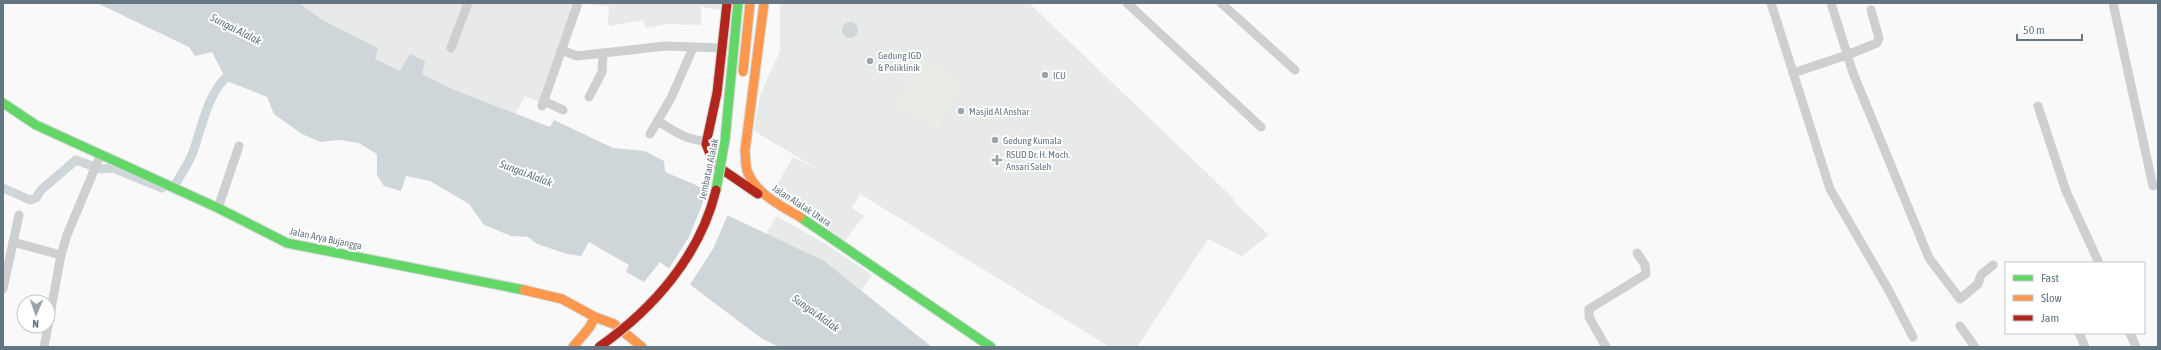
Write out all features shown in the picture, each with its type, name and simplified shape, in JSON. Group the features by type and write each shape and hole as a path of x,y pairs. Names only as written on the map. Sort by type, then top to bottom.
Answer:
{"main road":[{"path":"727,3 717,93 706,141 708,153 714,164 738,182 779,205"},
{"name":"Jembatan Alalak","path":"599,347 625,328 657,298 686,257 709,210 719,179 726,140 738,3"},
{"path":"742,82 750,3"},
{"name":"Jalan Alalak Utara","path":"764,3 745,151 745,164 749,175 757,188 779,205 844,245 889,279 991,347"},
{"name":"Jalan Arya Bujangga","path":"3,103 36,125 99,158 218,208 287,243 424,269 543,294 562,300 595,317 614,324 642,347"},
{"path":"729,187 734,163"},
{"path":"738,182 745,181 749,175"},
{"path":"573,347 589,328 595,317"},
{"path":"623,344 638,332"}],"street":[{"path":"451,48 468,3"},
{"path":"563,110 543,103 578,3"},
{"path":"1127,3 1260,127"},
{"path":"1221,3 1295,70"},
{"path":"1771,3 1830,189 1888,289 1913,337"},
{"path":"1831,3 1847,55 1929,258 1960,299 1978,284 1981,275 1993,265"},
{"path":"2113,3 2153,186"},
{"path":"1793,73 1847,55 1874,44 1878,40 1871,10"},
{"path":"562,50 577,56 665,46 723,48"},
{"path":"650,134 671,98 693,48"},
{"path":"589,97 602,72 603,53"},
{"path":"2038,106 2066,191 2099,262"},
{"path":"658,121 675,132 691,139 706,141"},
{"path":"218,208 238,146"},
{"path":"54,294 61,256 71,220 99,158"},
{"path":"3,289 19,215"},
{"path":"13,242 61,256"},
{"path":"1606,347 1589,317 1589,309 1646,274 1645,265 1637,253"},
{"path":"1960,326 1976,347"},
{"path":"44,347 46,334"},
{"path":"2079,334 2085,347"},
{"path":"2130,334 2136,347"}],"shaded area":[{"path":"266,3 577,3 541,103 525,96 512,121 413,85"},
{"path":"729,3 728,11 706,8 701,5 701,25 668,24 646,28 643,20 610,26 608,23 609,6 583,4"},
{"name":"RSUD Dr. H. Moch. Ansari Saleh","path":"780,3 1029,3 1233,198 1235,203 1269,235 1242,256 1208,239 1137,347 1110,347 860,194 852,208 864,216 843,243 770,197 793,157 821,171 754,131 760,95 780,51"},
{"path":"921,56 966,83 938,131 893,105"},
{"path":"776,216 826,244 872,275 855,300 763,240"}],"water":[{"name":"Sungai Alalak","path":"97,3 299,3 324,21 378,48 375,59 400,71 410,54 425,61 422,74 454,90 550,127 554,120 613,148 645,151 664,161 665,172 694,184 706,191 729,216 824,261 932,347 779,347 761,338 660,262 644,282 626,272 629,265 589,242 581,256 567,254 537,244 528,237 511,236 484,225 469,204 430,181 406,176 401,191 384,186 377,175 377,154 359,143 340,140 320,142 302,134 274,114 267,97 227,81 212,52 195,56 189,47"},
{"path":"850,22 857,27 858,30 853,37 850,38 843,33 842,30 847,23"}],"pier":[{"path":"708,190 729,212 713,249 689,286 668,270 689,237"}],"waterway":[{"path":"175,185 191,156 212,96 218,86 235,70"},
{"path":"3,188 30,200 36,198 41,190 76,160 100,169 113,168 162,188"}],"traffic: fast":[{"path":"716,190 725,140 738,3"},
{"path":"3,103 36,125 218,208 287,243 524,290"},
{"path":"800,217 991,347"}],"traffic: slow":[{"path":"743,72 750,3"},
{"path":"764,3 745,151 746,168 752,180 763,193 770,199 800,217"},
{"path":"524,290 562,299 595,317"},
{"path":"573,347 589,328 595,317 614,324 642,347"}],"traffic: jam":[{"path":"727,3 717,93 706,144 714,164 758,194"},
{"path":"599,347 638,316 672,279 699,237 709,214 716,190"}],"place":[{"name":"Gedung IGD & Poliklinik","path":"870,61"},
{"name":"ICU","path":"1045,75"},
{"name":"Masjid Al Anshar","path":"961,111"},
{"name":"Gedung Kumala","path":"995,140"},
{"name":"RSUD Dr. H. Moch. Ansari Saleh","path":"997,160"}]}
